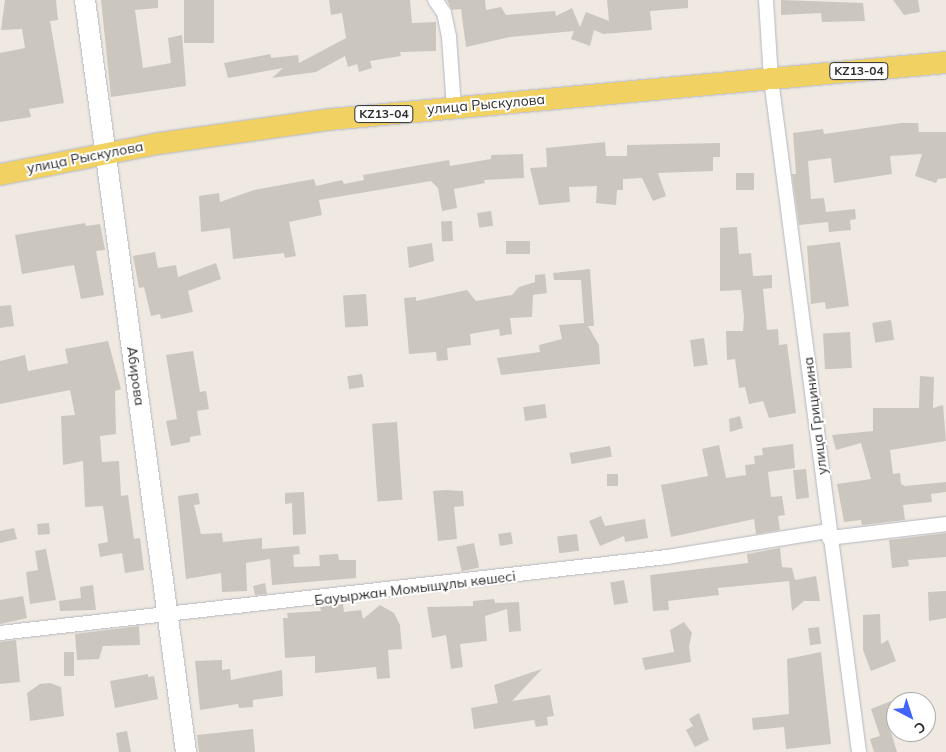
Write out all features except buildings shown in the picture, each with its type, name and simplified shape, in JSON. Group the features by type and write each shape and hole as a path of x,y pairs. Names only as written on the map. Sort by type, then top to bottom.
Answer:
{"main road":[{"name":"улица Рыскулова","path":"0,174 106,152 329,118 946,62"}],"street":[{"name":"Абирова","path":"86,0 169,612 186,752"},
{"path":"435,0 444,13 449,37 454,108"},
{"name":"улица Грицинина","path":"766,0 771,79 828,534 858,752"},
{"name":"Бауыржан Момышұлы көшесі","path":"0,633 169,612 666,557 828,534 946,524"}]}
